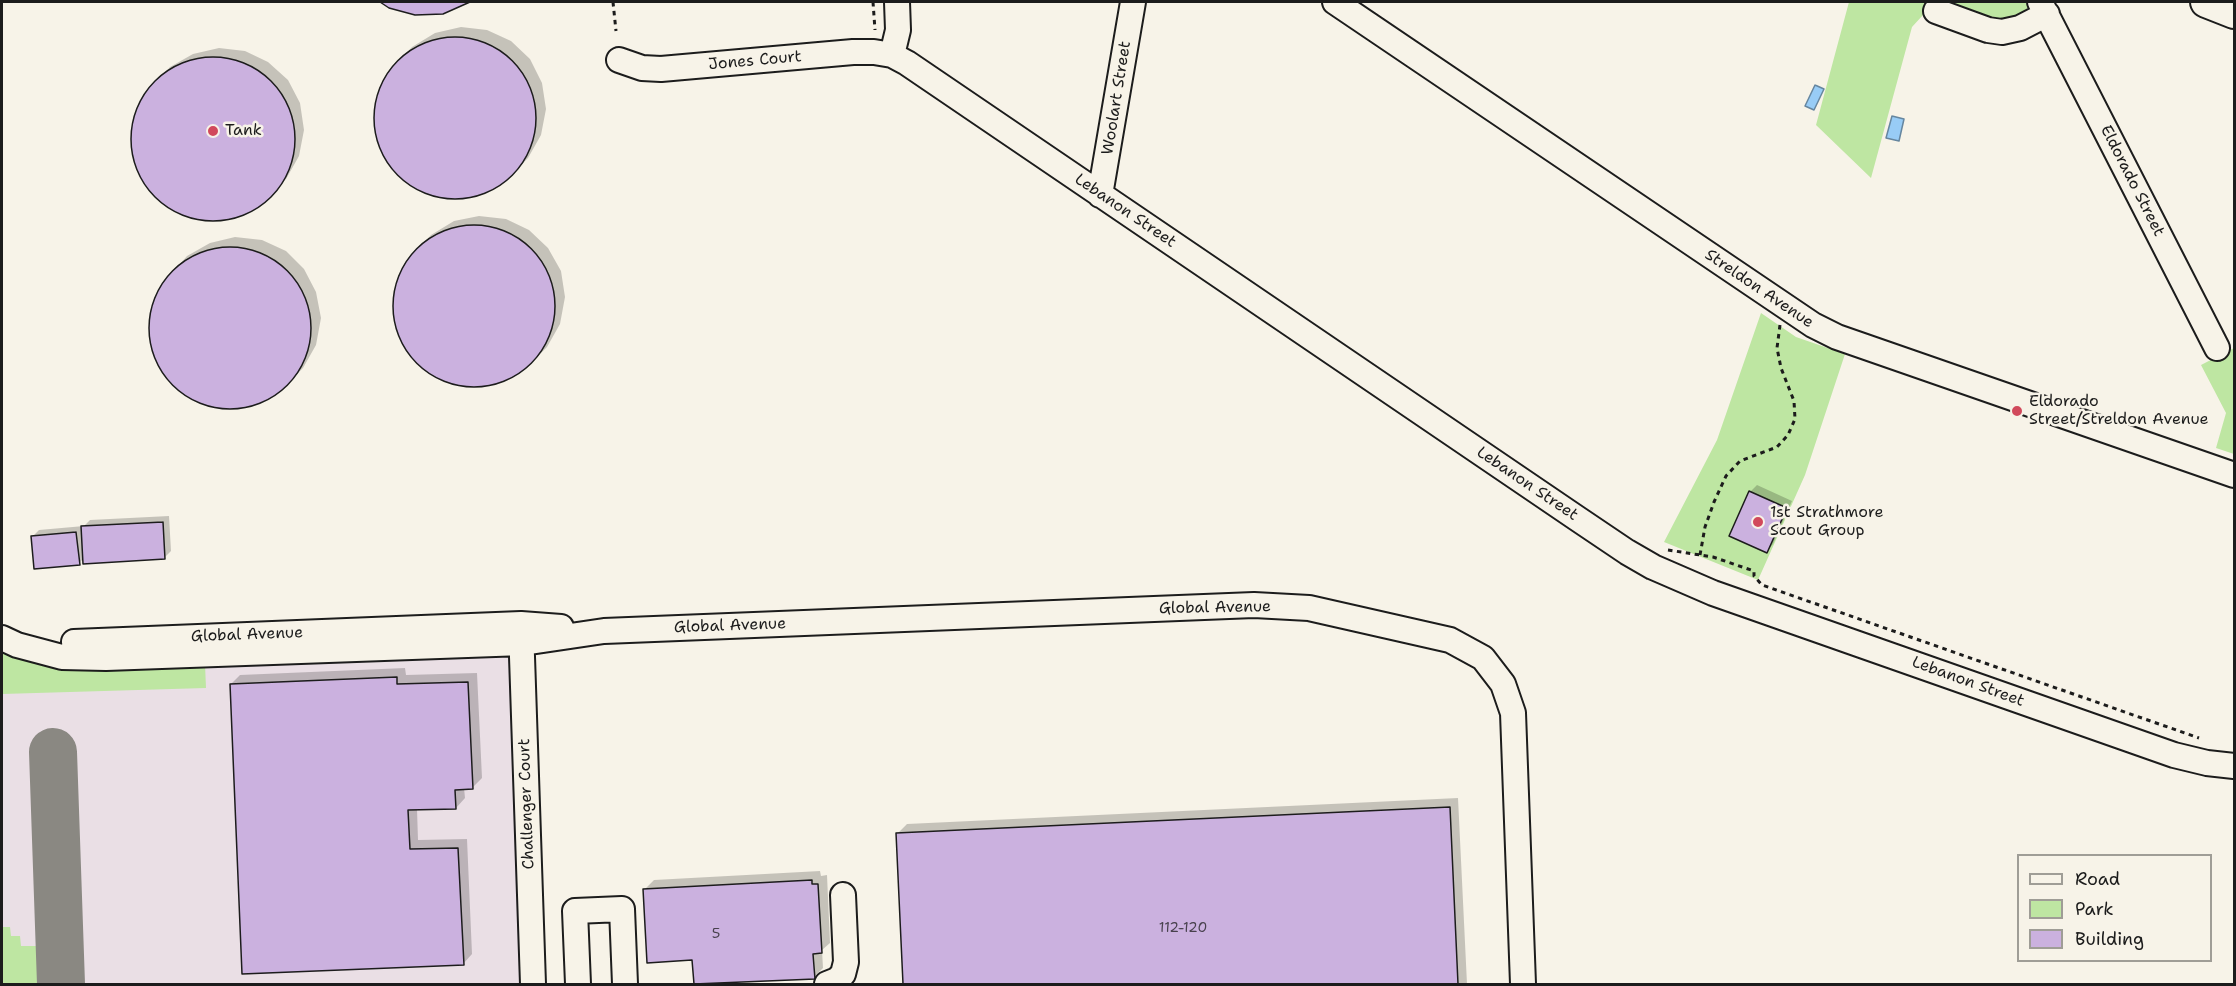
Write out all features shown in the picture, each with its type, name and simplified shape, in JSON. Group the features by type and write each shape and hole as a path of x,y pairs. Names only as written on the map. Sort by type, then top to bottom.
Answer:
{"main road":[{"path":"2206,2 2235,13"}],"street":[{"path":"894,47 898,21 897,2"},
{"name":"Woolart Street","path":"1100,195 1133,2"},
{"name":"Streldon Avenue","path":"1335,2 1813,326 1837,337 2235,475"},
{"name":"Eldorado Street","path":"1936,11 1988,30 2002,32 2020,28 2044,8 2217,348"},
{"name":"Jones Court","path":"619,60 642,68 661,69 874,51 894,47"},
{"name":"Lebanon Street","path":"894,47 908,63 1100,195 1627,552 1653,567 1713,593 2174,755 2207,763 2235,766"},
{"name":"Global Avenue","path":"2,638 43,653 78,658 522,634 1254,605 1309,608 1450,640 1483,658 1503,684 1513,713 1523,984"},
{"name":"Global Avenue","path":"2,619 42,637 81,642 522,634"},
{"name":"Challenger Court","path":"522,634 531,984"},
{"path":"827,984 837,980 843,974 846,962 843,895"},
{"path":"578,984 575,911 622,909 625,984"}],"path":[{"path":"613,2 616,31"},
{"path":"873,2 875,33 894,47"},
{"path":"1700,555 1705,527 1726,476 1740,461 1777,447 1788,435 1795,419 1794,401 1781,368 1777,348 1780,322"},
{"path":"1662,549 1700,555 1754,571 1754,576 1762,585 2208,741"}],"shaded area":[{"path":"2,649 20,658 47,665 535,655 545,984 2,984"}],"green space":[{"path":"1849,2 2027,2 2028,7 2025,13 2010,25 1934,3 1912,27 1871,178 1816,125"},
{"path":"1761,313 1796,337 1845,354 1805,475 1758,580 1664,542 1717,440"},
{"path":"2234,348 2234,454 2216,448 2226,413 2201,365"},
{"path":"2,649 20,658 47,665 205,664 206,688 2,694"},
{"path":"2,927 10,927 11,936 20,936 21,946 40,946 42,984 2,984"}],"water":[{"path":"1815,85 1824,89 1814,110 1805,106"},
{"path":"1892,116 1904,119 1899,141 1886,138"}],"building":[{"path":"380,2 470,2 443,14 415,15 389,8"},
{"path":"455,37 471,38 486,43 513,60 530,87 535,102 535,134 530,149 513,176 486,193 471,198 455,199 439,198 424,193 397,176 380,149 375,134 374,118 375,102 380,87 397,60 424,43 439,38"},
{"name":"Tank","path":"213,57 244,64 271,81 288,108 295,139 288,170 271,197 244,214 213,221 182,214 155,197 138,170 131,139 138,108 155,81 182,64"},
{"path":"474,225 490,226 505,231 532,248 549,275 554,290 554,322 549,337 532,364 505,381 490,386 474,387 458,386 443,381 416,364 399,337 394,322 393,306 394,290 399,275 416,248 443,231 458,226"},
{"path":"230,247 246,248 261,253 288,270 305,297 310,312 310,344 305,359 288,386 261,403 246,408 230,409 214,408 199,403 172,386 155,359 150,344 149,328 150,312 155,297 172,270 199,253 214,248"},
{"name":"1st Strathmore Scout Group","path":"1749,491 1787,508 1767,553 1729,536"},
{"path":"163,522 165,559 83,564 81,526"},
{"path":"76,532 80,565 34,569 31,536"},
{"path":"397,677 397,684 468,682 473,789 455,790 456,809 408,810 410,849 458,848 464,965 242,974 230,684"},
{"path":"1450,807 1458,984 903,984 896,833"},
{"path":"812,880 812,884 818,884 822,953 813,954 815,979 694,984 692,960 647,963 643,889"}],"taxiway":[{"path":"53,752 61,984"}],"place":[{"name":"Tank","path":"213,131"},
{"name":"Eldorado Street/Streldon Avenue","path":"2017,411"},
{"name":"1st Strathmore Scout Group","path":"1758,522"}]}
